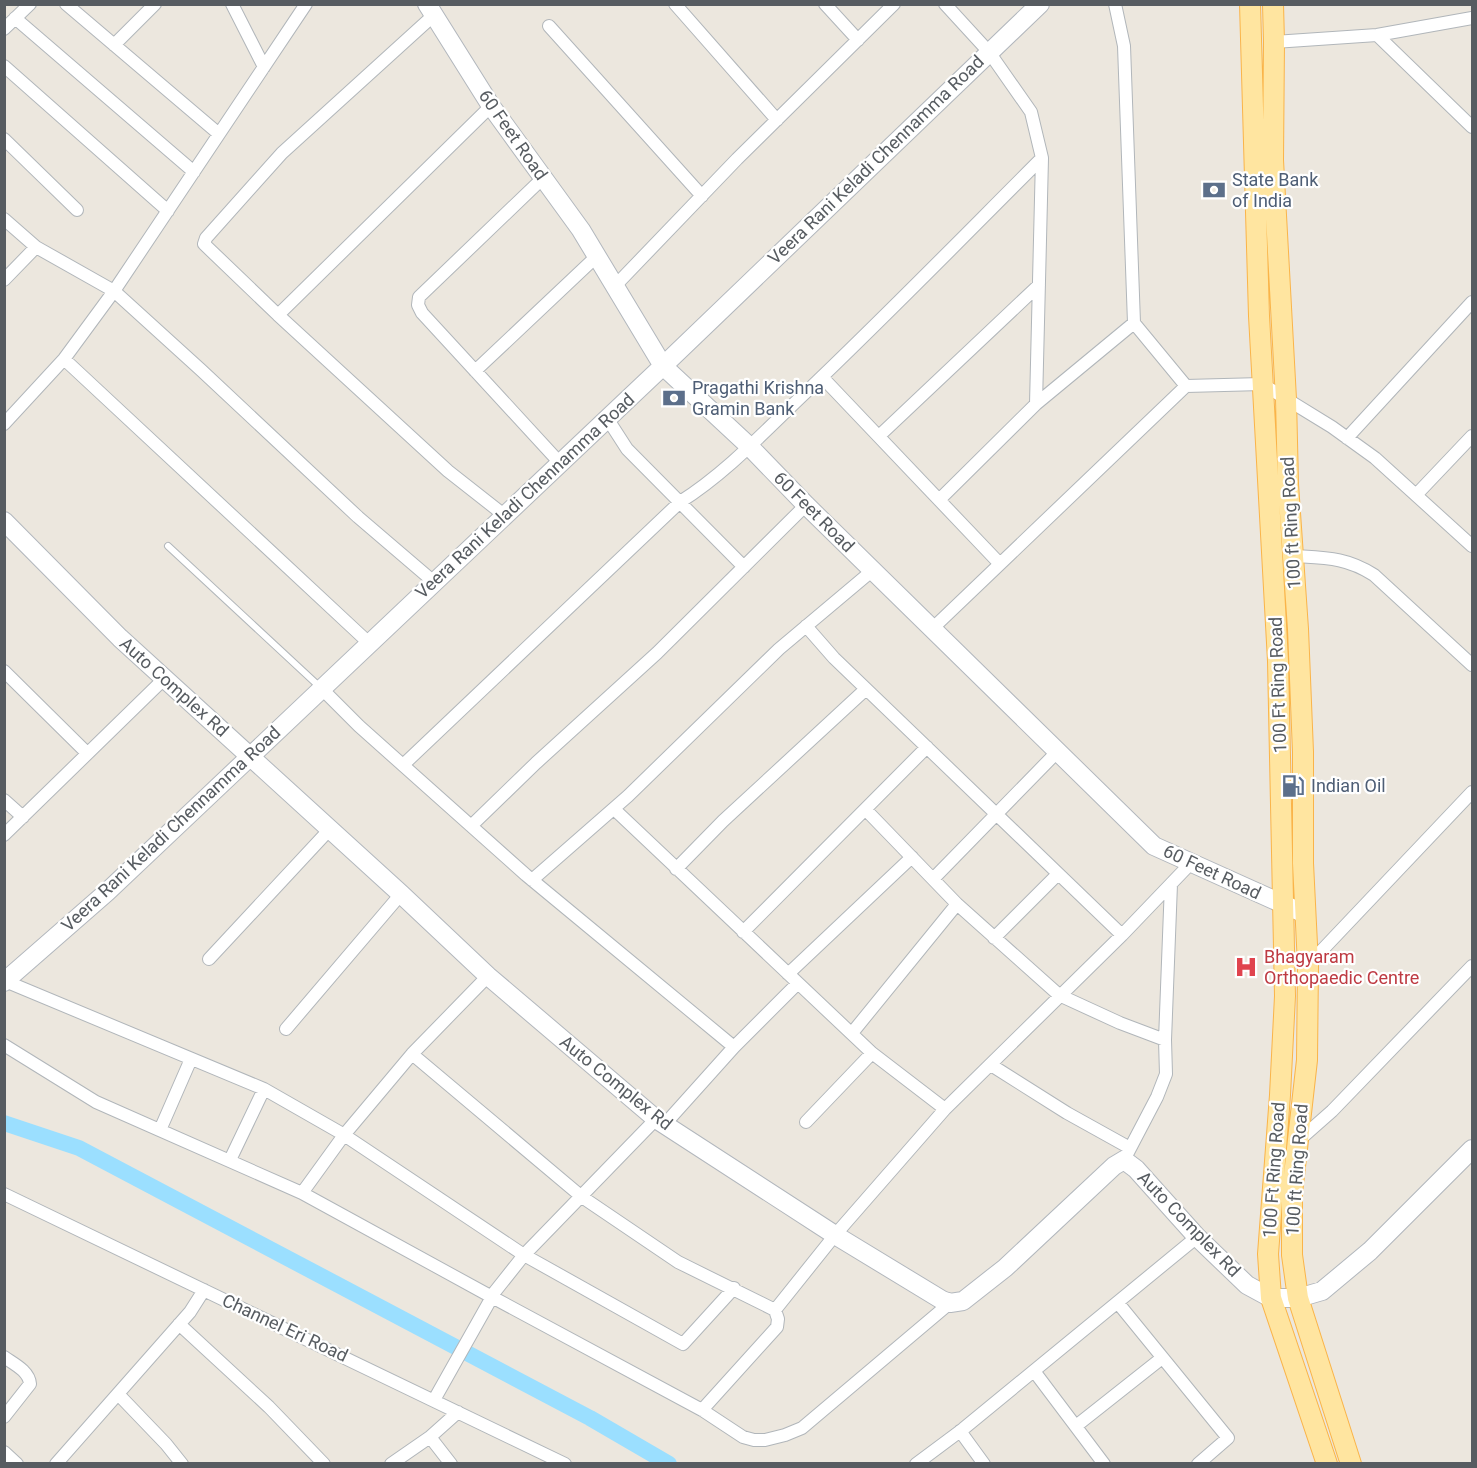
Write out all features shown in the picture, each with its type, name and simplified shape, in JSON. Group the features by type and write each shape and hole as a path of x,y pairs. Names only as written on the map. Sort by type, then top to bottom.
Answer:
{"main road":[{"name":"100 Ft Ring Road","path":"1250,4 1259,316 1278,662 1285,996 1268,1254 1271,1298 1327,1464"},
{"name":"100 ft Ring Road","path":"1273,4 1273,160 1302,741 1303,862 1308,965 1307,1060 1292,1193 1292,1255 1298,1298 1351,1464"}],"street":[{"path":"4,29 30,4"},
{"path":"66,4 219,134"},
{"path":"114,45 155,4"},
{"path":"232,4 264,67"},
{"path":"4,424 64,359 114,291 306,4"},
{"path":"675,4 777,120"},
{"path":"825,4 858,40"},
{"path":"615,286 894,4"},
{"path":"945,4 989,52 1031,112 1042,158 1036,404"},
{"name":"Veera Rani Keladi Chennamma Road","path":"5,982 107,892 663,366 1040,4"},
{"path":"1114,4 1124,46 1134,323 1186,386"},
{"path":"430,10 282,153 206,238 204,244 448,471 504,515"},
{"name":"60 Feet Road","path":"430,10 491,106 581,230 663,366 749,446 806,505 1154,846 1305,914"},
{"path":"15,18 194,172"},
{"path":"1274,42 1377,34 1473,18"},
{"path":"549,26 702,196"},
{"path":"1377,34 1469,120"},
{"path":"4,66 168,211"},
{"path":"278,315 491,106"},
{"path":"4,139 77,210"},
{"path":"403,765 680,502 700,489 749,446 822,377 1042,158"},
{"path":"543,178 419,297 418,305 422,313 560,463"},
{"path":"4,219 36,247 114,291 358,517 434,582"},
{"path":"4,280 36,247"},
{"path":"475,371 597,256"},
{"path":"879,436 1039,285"},
{"path":"1347,438 1473,302"},
{"path":"939,500 1036,404 1134,323"},
{"path":"64,359 369,643"},
{"path":"822,377 1000,564"},
{"path":"933,628 1186,386 1262,384 1375,458 1473,546"},
{"path":"607,418 627,449 744,567"},
{"path":"1416,495 1473,436"},
{"path":"471,826 536,762 657,653 806,505"},
{"name":"Auto Complex Rd","path":"4,521 120,638 488,976 660,1122 835,1235 942,1300 950,1303 963,1301 1005,1268 1127,1154 1136,1169 1197,1237 1247,1285 1271,1298"},
{"path":"1293,556 1344,560 1361,566 1374,574 1473,664"},
{"path":"532,880 614,809 779,649 873,570"},
{"path":"806,626 834,658 1122,935"},
{"path":"4,671 87,753"},
{"path":"4,835 165,678"},
{"path":"321,688 360,726 532,880 734,1047"},
{"path":"676,869 723,821 866,689"},
{"path":"743,932 927,747"},
{"path":"933,879 1058,751"},
{"path":"1308,965 1473,792"},
{"path":"4,800 22,817"},
{"path":"614,809 872,1053 945,1109"},
{"path":"866,810 957,904 1059,995 1120,1023 1165,1040"},
{"path":"209,959 330,830"},
{"path":"788,974 912,857"},
{"path":"775,1310 835,1235 945,1109 1122,935 1191,863"},
{"path":"994,938 1058,874"},
{"path":"991,1065 1127,1154 1157,1097 1166,1074 1165,1040 1171,884"},
{"path":"286,1029 401,894"},
{"path":"852,1033 957,904"},
{"path":"1298,1141 1332,1111 1473,966"},
{"path":"302,1193 344,1135 412,1054 488,976"},
{"path":"5,982 264,1089 344,1135 524,1255 683,1344 734,1288"},
{"path":"434,1400 493,1294 524,1255 798,983"},
{"path":"4,1045 96,1102 302,1193 702,1410 743,1437 754,1440 785,1435 802,1428 950,1303"},
{"path":"806,1122 872,1053"},
{"path":"412,1054 582,1197 678,1262 775,1310 778,1319 777,1327 702,1410"},
{"path":"160,1130 191,1059"},
{"path":"230,1160 264,1089"},
{"path":"1271,1298 1298,1298 1322,1291 1370,1251 1473,1149"},
{"name":"Channel Eri Road","path":"4,1194 565,1464"},
{"path":"916,1464 960,1431 1197,1237"},
{"path":"56,1464 190,1312 204,1290"},
{"path":"1118,1303 1228,1438 1198,1464"},
{"path":"179,1324 268,1407 324,1464"},
{"path":"4,1357 26,1372 30,1378 30,1384 4,1417"},
{"path":"1076,1426 1162,1358"},
{"path":"1034,1371 1104,1464"},
{"path":"118,1394 182,1464"},
{"path":"391,1464 430,1437 458,1412"},
{"path":"960,1431 984,1464"},
{"path":"430,1437 451,1464"},
{"path":"4,1452 17,1464"}],"lane":[{"path":"168,546 321,688"}],"waterway":[{"path":"4,1123 79,1148 590,1418 669,1464"}],"place":[{"name":"State Bank of India","path":"1214,190"},
{"name":"Pragathi Krishna Gramin Bank","path":"674,398"},
{"name":"Indian Oil","path":"1293,786"},
{"name":"Bhagyaram Orthopaedic Centre","path":"1246,967"}]}
